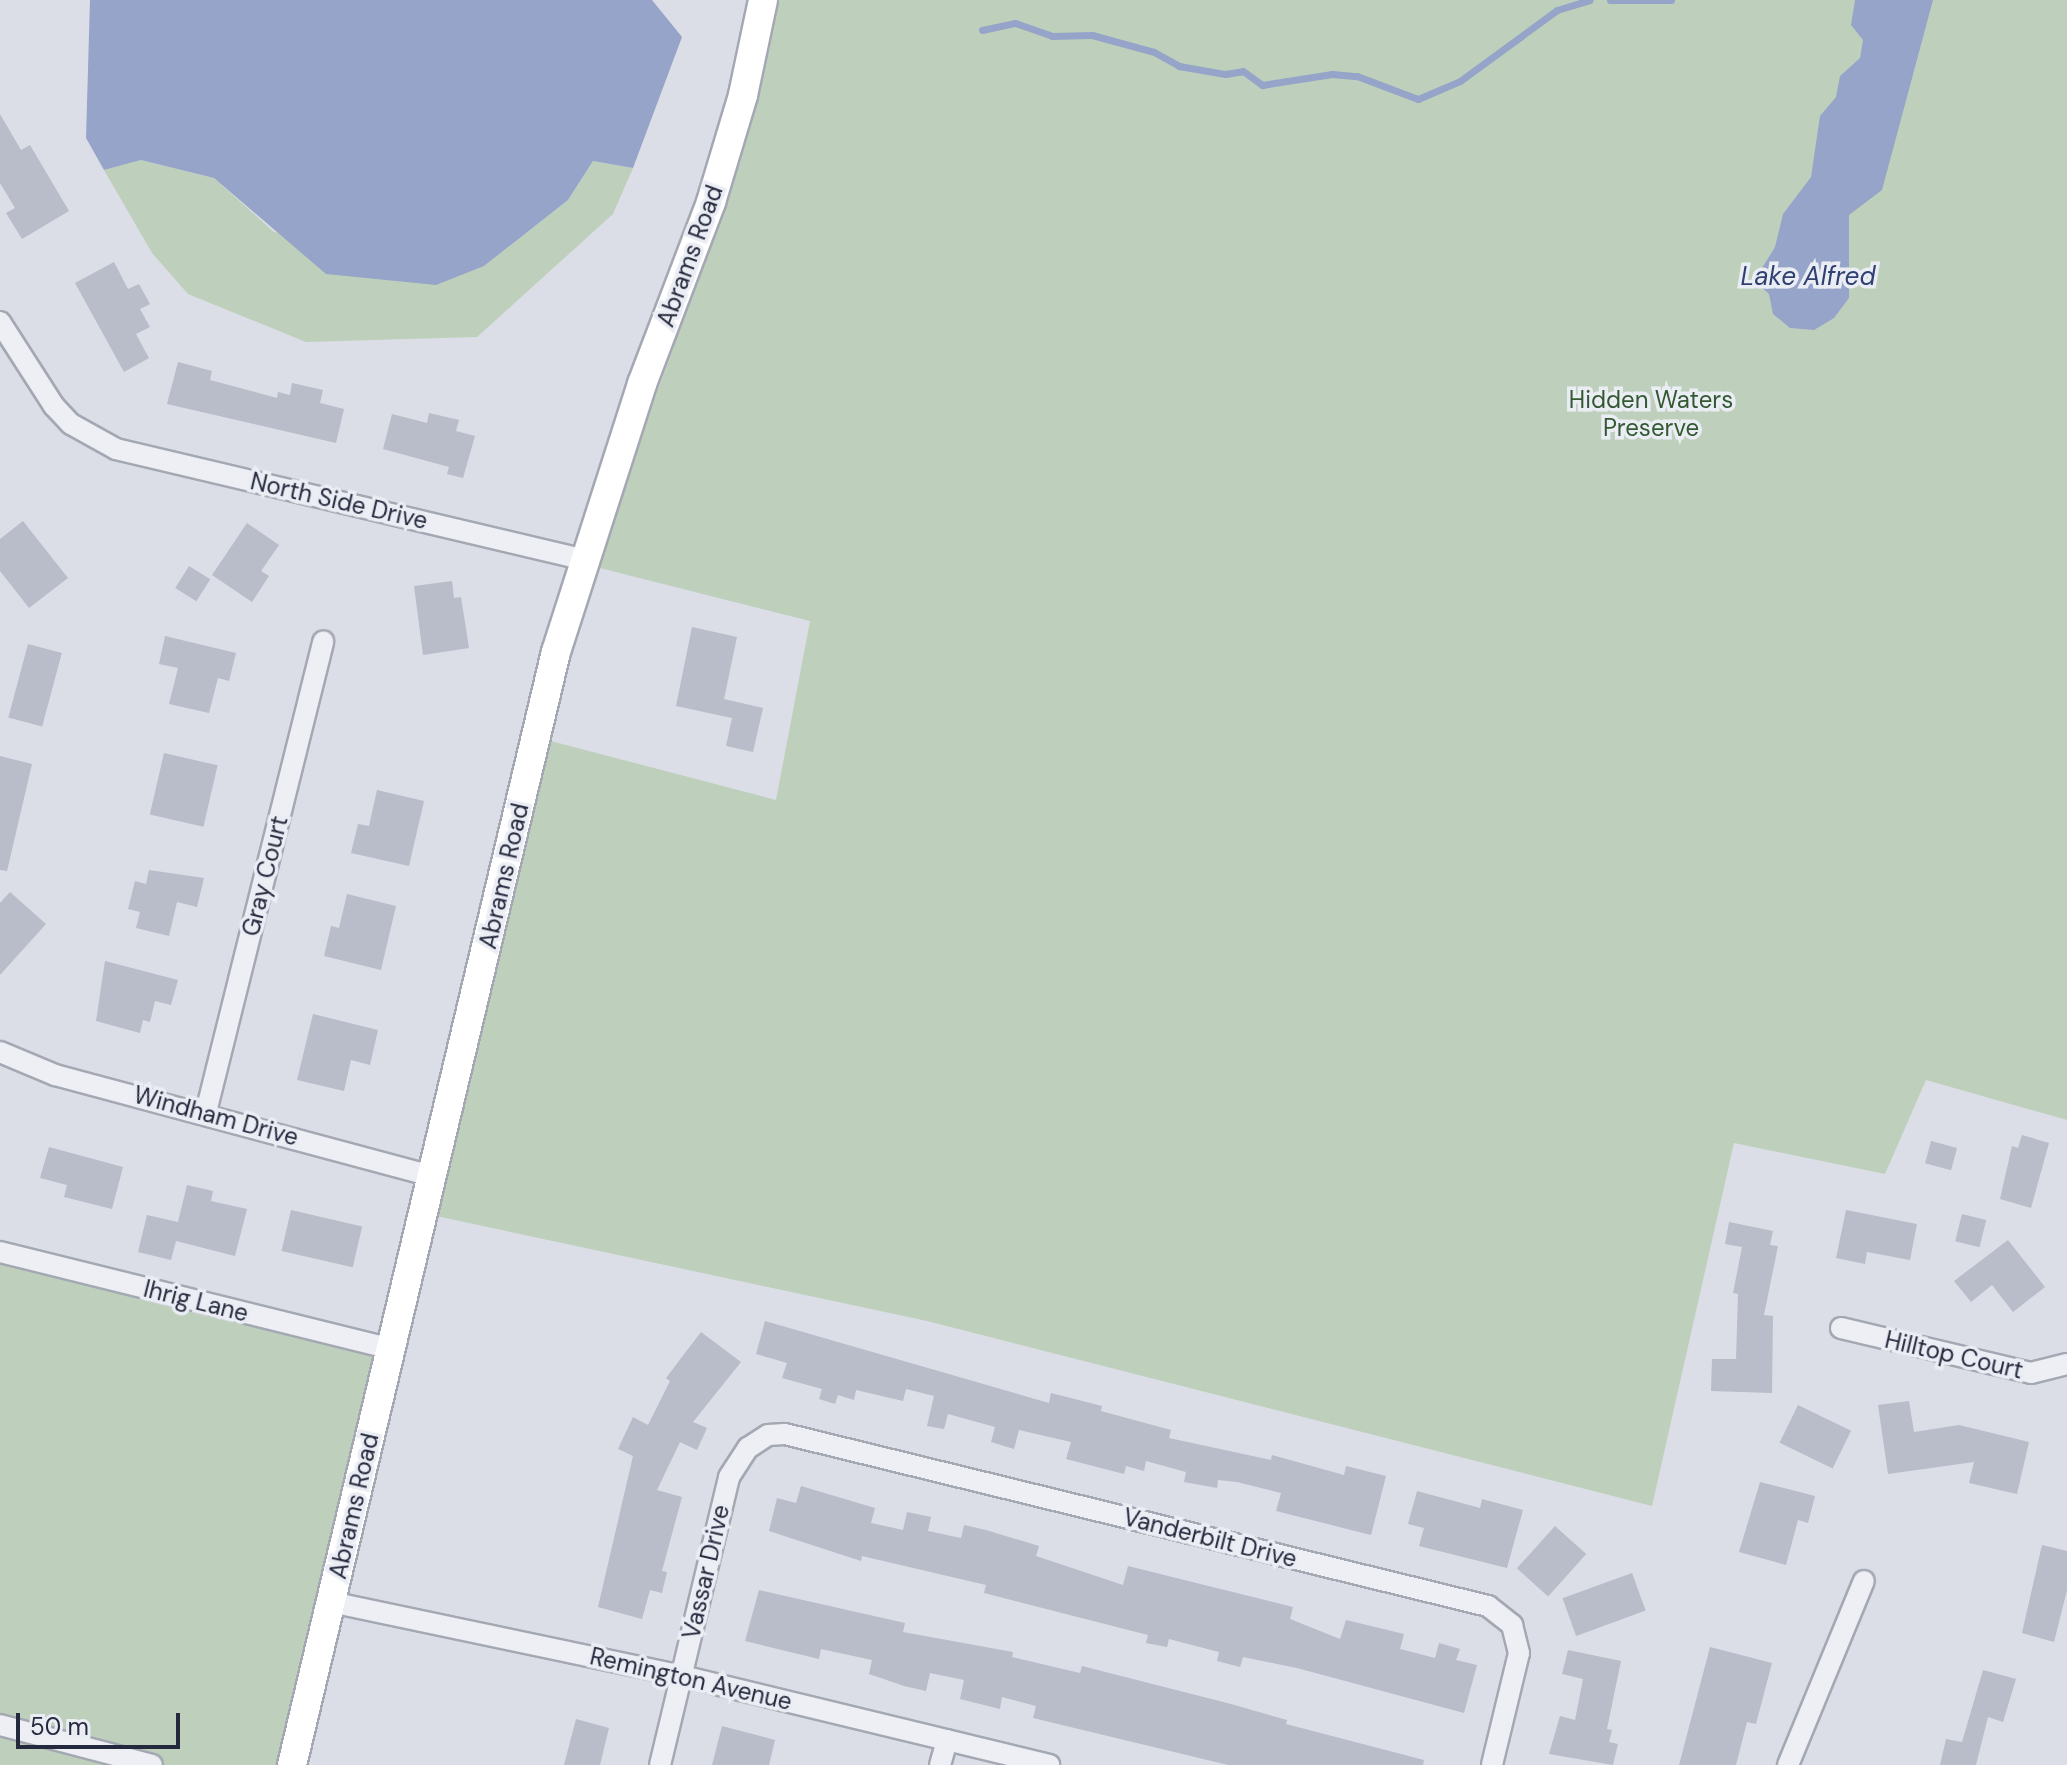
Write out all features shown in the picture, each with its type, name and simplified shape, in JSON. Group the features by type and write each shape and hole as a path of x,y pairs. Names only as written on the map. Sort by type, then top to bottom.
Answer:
{"street":[{"name":"Abrams Road","path":"292,1765 582,559 711,202 763,0"},
{"name":"North Side Drive","path":"0,322 54,406 97,441 582,559"},
{"name":"Gray Court","path":"206,1112 323,641"},
{"name":"Windham Drive","path":"0,1052 55,1075 206,1112 433,1176"},
{"name":"Ihrig Lane","path":"0,1252 391,1349"},
{"name":"Hilltop Court","path":"1841,1328 2031,1373 2067,1364"},
{"name":"Vanderbilt Drive","path":"762,1437 785,1434 1488,1606 1512,1625 1519,1653 1492,1765"},
{"name":"Vassar Drive","path":"660,1765 729,1477 748,1448 762,1437"},
{"path":"1788,1765 1864,1581"},
{"name":"Remington Avenue","path":"331,1602 682,1676 1049,1765"},
{"path":"0,1725 152,1765"},
{"path":"940,1765 947,1740"}],"green space":[{"name":"Hidden Waters Preserve","path":"774,0 2067,0 2067,1120 1926,1080 1885,1174 1734,1143 1652,1506 927,1321 436,1216 547,740 776,800 810,621 592,566 673,349"},
{"path":"141,160 214,178 274,232 484,266 568,200 593,161 633,168 613,214 477,337 306,342 188,294 152,253 104,170"},
{"path":"0,1254 381,1344 281,1765 0,1765"}],"water":[{"path":"90,0 652,0 682,37 633,168 593,161 568,200 484,266 436,285 326,274 214,178 141,160 104,170 86,138"},
{"name":"Lake Alfred","path":"1855,0 1933,0 1882,190 1849,215 1849,298 1834,318 1814,330 1790,328 1773,314 1769,294 1758,284 1759,273 1775,247 1783,214 1811,177 1820,116 1836,97 1840,76 1860,58 1863,40 1851,25"}],"building":[{"path":"0,114 21,150 30,145 69,211 22,239 6,213 15,208 0,183"},
{"path":"114,262 128,289 139,284 150,304 140,309 150,327 136,334 149,358 124,372 75,283"},
{"path":"178,362 212,371 210,380 277,398 278,392 290,395 292,383 323,390 320,403 344,409 336,443 167,404"},
{"path":"429,413 459,420 456,431 475,436 463,478 447,474 449,467 383,449 392,414 427,423"},
{"path":"23,521 68,578 29,608 0,571 0,539"},
{"path":"247,523 279,545 261,571 269,576 252,602 212,575"},
{"path":"189,566 210,579 196,601 175,588"},
{"path":"452,581 454,598 461,597 469,648 423,655 414,586"},
{"path":"692,627 737,637 724,699 763,708 753,752 726,746 732,718 676,706"},
{"path":"165,636 236,653 229,681 218,678 209,713 169,704 178,668 159,664"},
{"path":"28,644 62,653 42,726 8,717"},
{"path":"164,753 218,765 203,827 150,814"},
{"path":"0,756 32,764 7,871 0,870"},
{"path":"377,790 424,801 409,866 351,853 358,824 369,826"},
{"path":"149,870 204,878 197,907 177,902 169,936 136,928 140,912 128,909 135,881 146,884"},
{"path":"10,892 46,924 0,975 0,903"},
{"path":"347,894 396,906 381,970 324,956 331,926 339,928"},
{"path":"105,961 178,980 171,1005 155,1001 150,1022 143,1020 140,1033 96,1021"},
{"path":"313,1014 378,1030 370,1065 351,1060 344,1091 297,1080"},
{"path":"2022,1135 2049,1143 2031,1208 2000,1199 2012,1146 2018,1148"},
{"path":"1931,1141 1957,1148 1951,1170 1925,1163"},
{"path":"49,1147 123,1167 112,1209 64,1197 67,1185 40,1178"},
{"path":"187,1185 213,1191 211,1201 247,1209 235,1256 176,1241 171,1260 138,1252 147,1215 178,1222"},
{"path":"291,1210 362,1226 353,1267 282,1251"},
{"path":"1846,1210 1917,1224 1910,1260 1867,1252 1865,1264 1836,1258"},
{"path":"1962,1214 1986,1220 1979,1247 1955,1241"},
{"path":"1729,1222 1773,1231 1770,1245 1778,1246 1764,1315 1773,1316 1772,1393 1711,1391 1712,1359 1736,1359 1738,1294 1733,1293 1742,1247 1725,1244"},
{"path":"2008,1240 2045,1287 2013,1312 1992,1285 1971,1302 1954,1281"},
{"path":"765,1321 1049,1403 1051,1393 1102,1406 1101,1411 1171,1430 1169,1438 1271,1460 1272,1455 1344,1475 1346,1466 1386,1476 1371,1535 1276,1511 1281,1493 1237,1482 1218,1480 1217,1488 1184,1482 1186,1472 1146,1461 1144,1471 1126,1466 1124,1474 1066,1459 1071,1442 1019,1430 1014,1449 991,1442 995,1427 948,1414 944,1429 927,1426 934,1396 906,1389 903,1401 856,1390 854,1400 838,1395 835,1404 819,1399 822,1389 782,1378 787,1363 756,1354"},
{"path":"701,1332 741,1362 693,1422 707,1428 697,1450 680,1442 657,1490 682,1497 662,1571 667,1572 662,1593 650,1590 642,1619 598,1607 633,1456 618,1449 633,1417 648,1425 670,1381 666,1378"},
{"path":"1909,1401 1914,1432 1959,1425 2029,1442 2017,1494 1969,1483 1974,1462 1888,1474 1878,1405"},
{"path":"1798,1405 1851,1431 1833,1469 1780,1443"},
{"path":"1760,1482 1815,1496 1808,1523 1798,1520 1786,1565 1739,1552"},
{"path":"801,1486 875,1508 871,1523 903,1530 907,1512 931,1517 928,1531 961,1538 964,1525 986,1530 1039,1546 1036,1556 1123,1585 1128,1566 1293,1607 1290,1619 1340,1639 1346,1620 1404,1634 1400,1649 1435,1658 1439,1643 1460,1649 1456,1660 1477,1665 1464,1713 1297,1668 1243,1657 1240,1667 1217,1661 1219,1652 1169,1639 1167,1647 1146,1643 1148,1635 984,1593 986,1585 862,1556 861,1561 769,1531 777,1498 796,1503"},
{"path":"1417,1491 1480,1508 1482,1499 1523,1510 1507,1568 1419,1546 1424,1528 1408,1524"},
{"path":"1555,1526 1586,1554 1548,1596 1517,1568"},
{"path":"2042,1545 2067,1551 2067,1590 2054,1642 2022,1633"},
{"path":"1632,1573 1646,1611 1576,1636 1562,1598"},
{"path":"759,1590 905,1623 903,1632 1013,1652 1012,1657 1080,1673 1082,1666 1231,1704 1287,1720 1286,1724 1424,1760 1423,1765 1228,1765 1033,1718 1036,1706 1002,1697 1000,1709 960,1699 964,1680 930,1673 926,1691 904,1686 869,1674 872,1660 821,1649 819,1659 745,1641"},
{"path":"1710,1647 1772,1663 1756,1724 1747,1722 1736,1765 1679,1765"},
{"path":"1568,1650 1621,1661 1607,1729 1612,1730 1609,1742 1618,1744 1613,1765 1549,1754 1560,1716 1575,1720 1583,1679 1562,1674"},
{"path":"1983,1670 2016,1679 2003,1722 1988,1717 1976,1765 1940,1765 1946,1739 1962,1742"},
{"path":"576,1719 609,1728 600,1765 564,1765"},
{"path":"722,1726 775,1740 769,1765 712,1765"}],"waterway":[{"path":"982,30 1015,23 1052,36 1092,35 1154,52 1179,66 1225,74 1243,71 1262,85 1332,74 1357,76 1418,99 1460,81 1557,10 1589,0"},
{"path":"1610,0 1671,0"}]}
